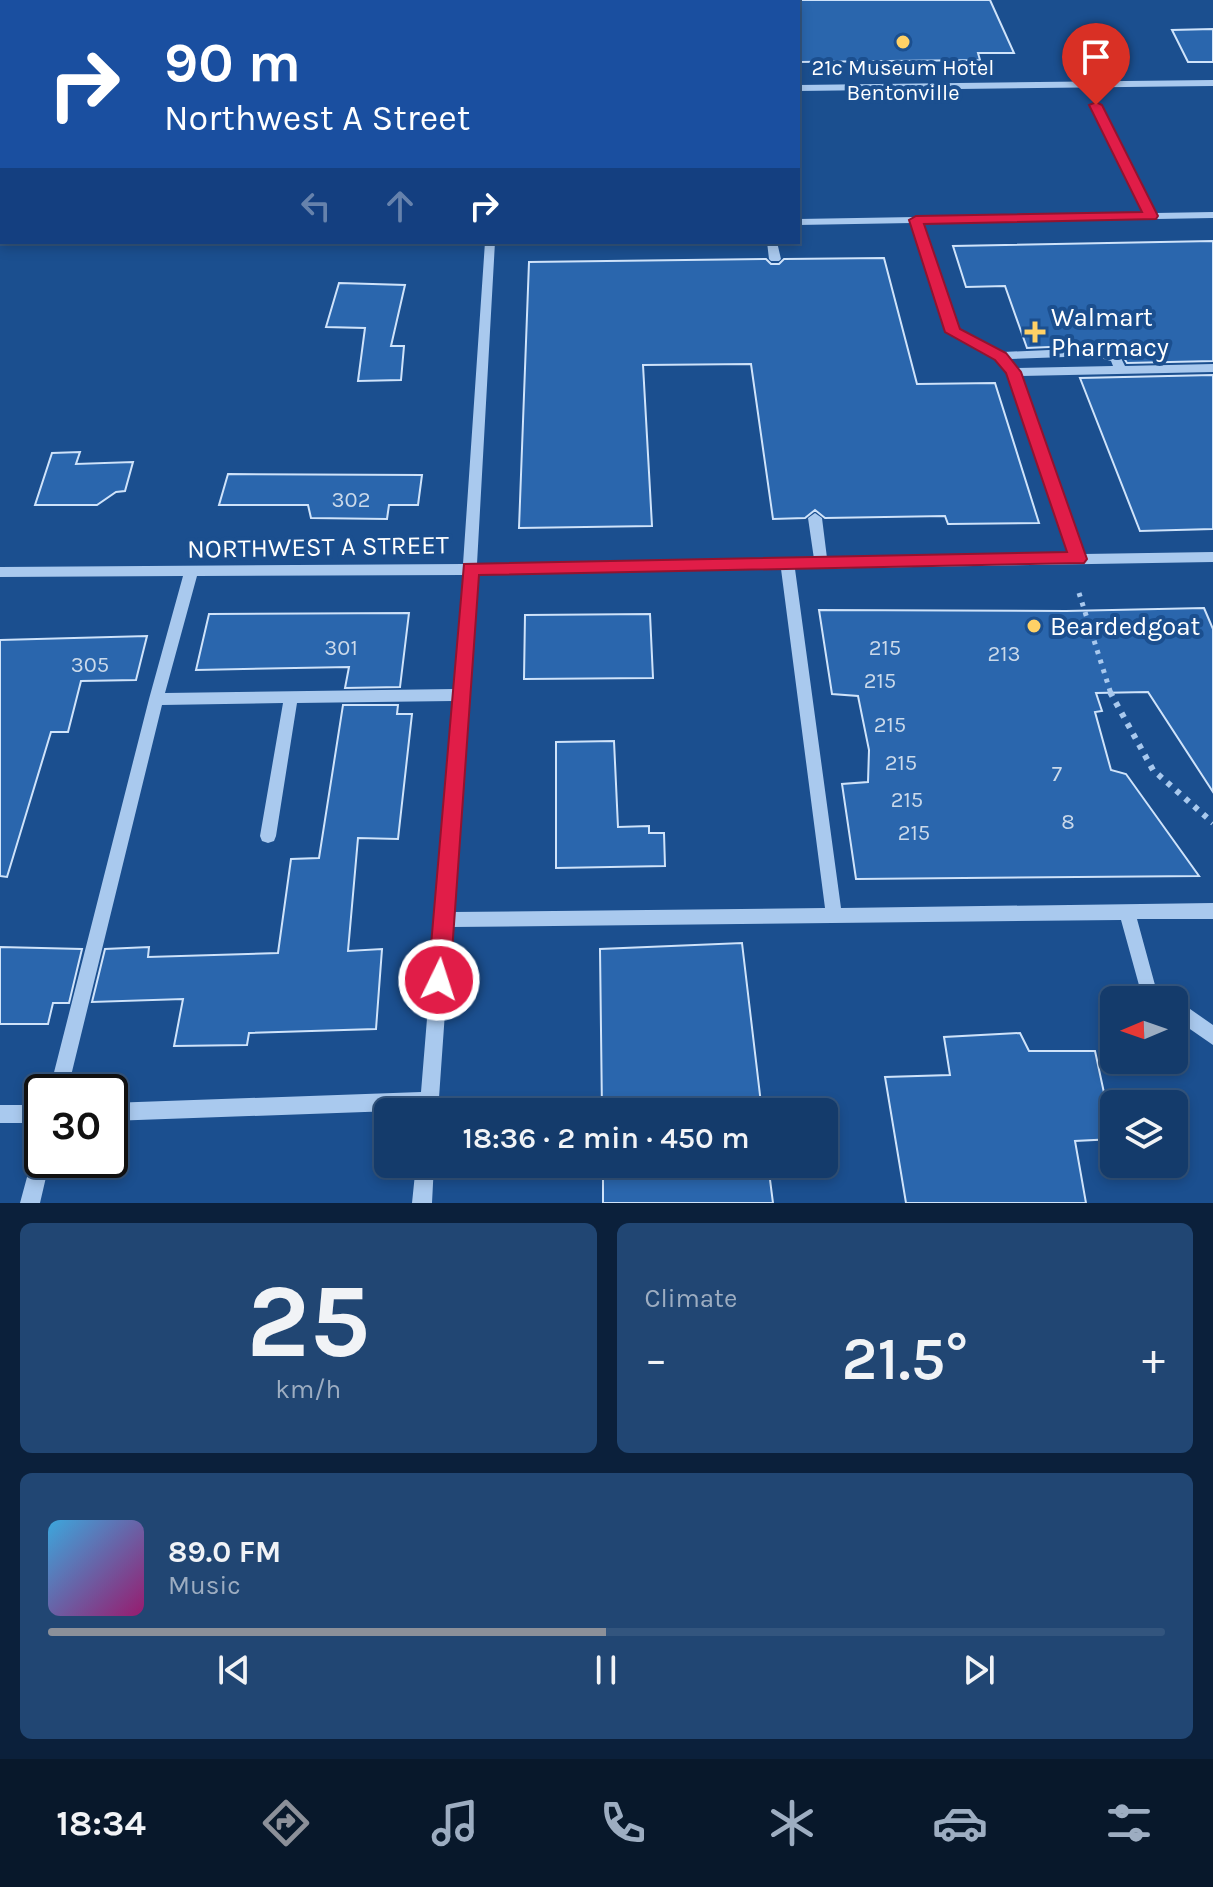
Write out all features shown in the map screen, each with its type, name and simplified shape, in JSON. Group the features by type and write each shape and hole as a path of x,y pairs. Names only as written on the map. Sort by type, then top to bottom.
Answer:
{"street":[{"path":"800,88 1213,83"},
{"path":"1096,105 1151,216"},
{"path":"800,222 1213,215"},
{"path":"916,220 953,332 1001,356 1014,372 1078,559"},
{"path":"430,1098 470,569 490,244"},
{"path":"772,244 775,259"},
{"path":"1001,356 1094,352 1116,359 1121,370"},
{"path":"1014,372 1213,368"},
{"path":"815,518 821,562"},
{"name":"NORTHWEST A STREET","path":"0,572 191,573 1213,557"},
{"path":"787,563 834,915"},
{"path":"62,1074 156,699 191,573"},
{"path":"156,699 461,695"},
{"path":"268,836 291,697"},
{"path":"444,920 1213,911"},
{"path":"1127,912 1147,986"},
{"path":"1188,1018 1213,1036"},
{"path":"128,1112 374,1107"},
{"path":"0,1114 24,1114"},
{"path":"30,1203 36,1178"},
{"path":"422,1203 424,1178"}],"path":[{"path":"1079,593 1113,701 1153,770 1213,823"}],"building":[{"name":"21c Museum Hotel Bentonville","path":"800,0 990,0 1014,53 978,53 980,60 800,62"},
{"path":"1213,29 1213,62 1188,62 1172,30"},
{"path":"1213,241 1213,361 1127,363 1121,353 1095,345 1027,348 1005,286 966,287 953,246"},
{"path":"884,258 917,384 995,383 1039,523 948,524 945,516 825,518 815,510 805,518 773,519 751,364 643,365 652,526 519,528 529,262 766,259 771,264 779,264 784,259"},
{"path":"339,283 405,285 391,346 404,346 401,380 358,381 365,328 326,327"},
{"path":"1213,375 1213,529 1140,531 1080,378"},
{"path":"80,452 76,464 133,462 125,491 116,492 97,505 35,505 52,453"},
{"path":"228,474 422,475 418,505 389,505 387,519 311,518 308,505 219,505"},
{"path":"1204,608 1213,629 1213,792 1148,692 1096,693 1102,711 1095,712 1111,770 1126,774 1199,876 856,879 842,784 868,782 869,750 858,696 832,694 819,610"},
{"path":"409,613 400,687 345,688 349,667 196,670 209,614"},
{"path":"650,614 653,678 524,679 525,615"},
{"path":"147,636 136,680 81,681 68,732 51,732 7,877 0,876 0,640"},
{"path":"343,705 398,705 397,714 412,714 398,839 358,838 348,951 382,949 376,1029 249,1033 247,1045 174,1046 183,999 92,1002 105,949 149,947 148,957 278,953 291,859 319,858"},
{"path":"614,741 618,827 649,826 649,833 664,833 665,866 556,868 556,742"},
{"path":"742,943 760,1098 602,1098 600,949"},
{"path":"0,947 82,949 69,1003 53,1003 48,1024 0,1024"},
{"path":"1020,1033 1029,1051 1095,1051 1103,1090 1100,1090 1100,1140 1075,1141 1086,1203 906,1203 885,1077 950,1075 944,1037"},
{"path":"603,1178 770,1178 773,1203 603,1203"}],"place":[{"name":"21c Museum Hotel Bentonville","path":"903,42"},
{"name":"Walmart Pharmacy","path":"1035,332"},
{"name":"Beardedgoat","path":"1034,626"}],"route":[{"path":"439,980 470,569 1078,559 1014,372 1001,356 953,332 916,220 1151,216 1096,105"}]}
